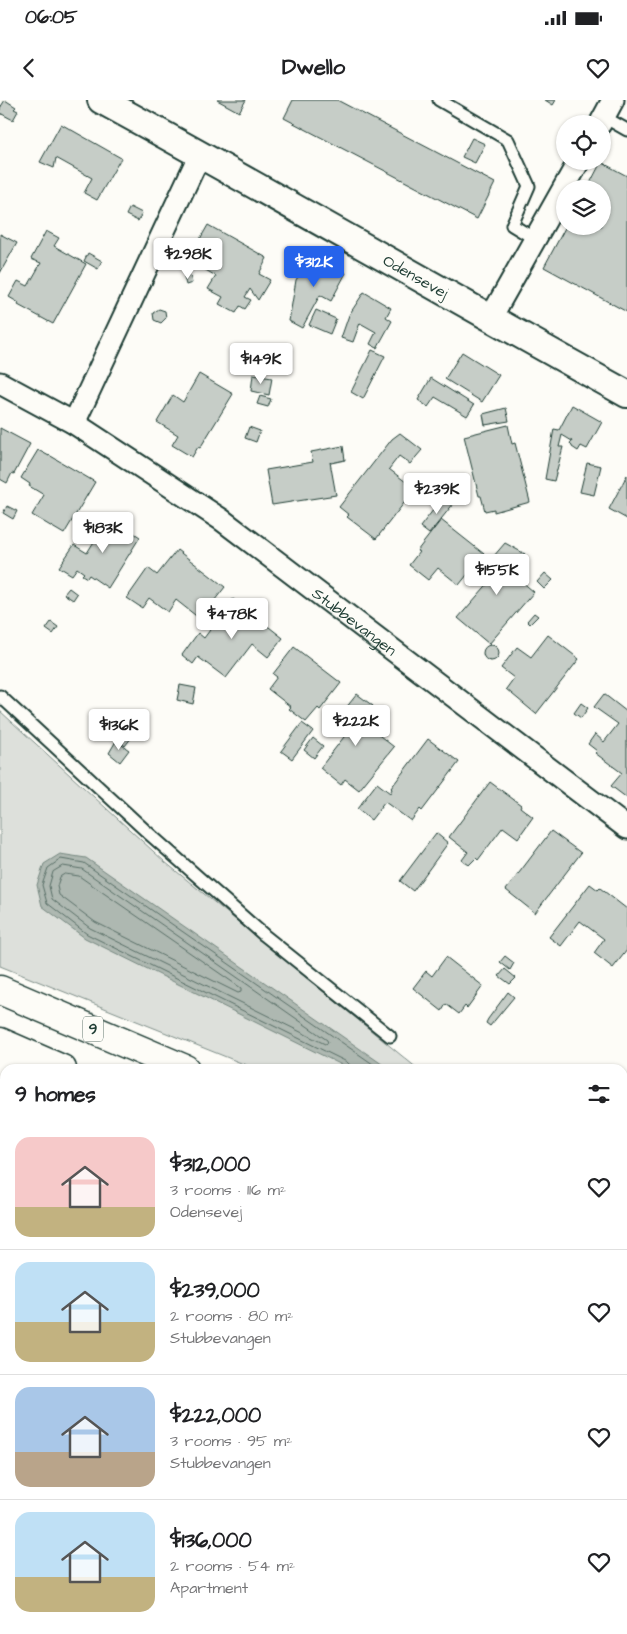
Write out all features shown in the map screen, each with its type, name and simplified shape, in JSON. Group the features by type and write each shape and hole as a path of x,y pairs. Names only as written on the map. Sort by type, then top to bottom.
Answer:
{"main road":[{"name":"9","path":"0,990 173,1064"},
{"path":"0,1042 51,1064"}],"street":[{"name":"Odensevej","path":"101,100 627,394"},
{"path":"74,424 200,154"},
{"path":"490,319 574,170"},
{"name":"Stubbevangen","path":"0,383 74,424 222,520 627,828"}],"lane":[{"path":"439,100 508,140 529,186 512,225 535,239"},
{"path":"606,114 627,130"},
{"path":"0,696 146,831 264,935 390,1036"}],"shaded area":[{"path":"0,711 165,862 412,1064 244,1064 0,966"}],"water":[{"path":"60,854 86,858 382,1064 340,1064 85,938 42,906 37,885 44,864"}],"building":[{"path":"5,100 16,107 14,109 18,111 13,120 0,113 0,108"},
{"path":"217,100 246,100 239,112"},
{"path":"293,100 337,100 495,183 477,219 284,118"},
{"path":"545,100 556,100 553,105"},
{"path":"61,124 121,158 97,200 84,193 92,178 56,158 54,168 40,162"},
{"path":"472,138 485,144 475,163 462,157"},
{"path":"611,167 627,176 627,312 544,267 561,235 611,235 611,180 592,180 597,170 611,170"},
{"path":"130,207 142,213 138,221 126,215"},
{"path":"208,225 267,258 259,274 270,280 258,300 250,289 245,297 251,300 245,309 240,306 236,313 219,304 223,297 208,289 216,276 188,260"},
{"path":"46,231 59,238 54,246 86,264 53,324 18,305 19,303 9,297 18,281 28,286 41,263 31,259"},
{"path":"0,234 17,243 0,273"},
{"path":"88,253 102,261 98,269 84,261"},
{"path":"312,253 346,273 331,301 320,295 302,328 289,321 296,280"},
{"path":"190,275 192,283 186,285 184,277"},
{"path":"364,292 391,308 386,317 392,321 377,348 370,344 376,332 360,323 353,342 341,338 349,315"},
{"path":"159,309 165,311 166,318 161,323 154,320 153,313"},
{"path":"316,310 336,319 330,334 309,325"},
{"path":"372,350 385,356 363,399 351,392"},
{"path":"462,352 499,375 482,402 445,379"},
{"path":"199,374 233,394 200,448 198,447 192,457 172,445 178,435 157,422 173,395 183,402"},
{"path":"253,375 272,378 269,395 251,391"},
{"path":"431,378 474,405 467,416 435,397 428,407 418,400"},
{"path":"260,396 271,399 268,407 257,404"},
{"path":"572,405 602,422 587,449 581,446 578,451 570,444 572,441 562,435 559,447 563,447 554,481 545,479 554,429 559,430"},
{"path":"506,408 509,421 485,425 483,414"},
{"path":"508,425 512,444 515,443 530,502 494,512 494,509 485,511 481,496 479,496 464,436"},
{"path":"249,427 260,431 256,442 245,438"},
{"path":"0,428 30,444 7,483 0,479"},
{"path":"400,433 422,450 410,464 399,456 389,469 415,489 376,539 347,517 349,515 339,507 392,439"},
{"path":"343,446 345,460 330,462 336,495 272,505 266,470 313,462 311,452"},
{"path":"38,450 95,482 64,534 32,515 44,495 29,486 30,484 21,478"},
{"path":"587,463 601,466 594,495 580,492"},
{"path":"627,475 627,519 609,509"},
{"path":"444,496 454,503 429,534 420,527"},
{"path":"7,506 17,511 13,519 3,513"},
{"path":"109,517 140,537 108,588 89,575 87,578 82,575 84,573 77,568 72,575 59,567 74,545 87,553"},
{"path":"441,520 484,554 459,585 438,568 428,580 409,565 419,552 417,551"},
{"path":"505,543 525,554 514,567 509,564 506,568 534,592 489,644 458,618 491,580 481,571"},
{"path":"177,550 225,587 200,619 176,600 168,612 149,598 142,608 127,598 148,568 157,575"},
{"path":"545,573 553,580 544,589 537,582"},
{"path":"69,588 77,594 73,600 64,594"},
{"path":"233,599 283,638 268,657 252,644 226,678 198,657 193,664 182,655 198,633 204,638"},
{"path":"534,613 538,616 530,624 527,621"},
{"path":"51,622 58,627 53,634 46,629"},
{"path":"548,635 579,659 536,714 506,689 514,678 501,668 517,647 531,657"},
{"path":"491,645 499,653 491,661 483,653"},
{"path":"294,647 341,683 320,710 318,708 306,722 268,689 277,677 273,674"},
{"path":"180,685 196,688 193,704 177,700"},
{"path":"357,694 373,706 361,721 394,747 359,790 345,779 341,785 320,768 347,733 334,723"},
{"path":"604,694 627,712 627,798 611,786 622,773 595,753 597,751 588,744 595,734 604,742 618,724 594,707"},
{"path":"581,703 588,708 581,718 574,713"},
{"path":"302,723 313,731 292,759 281,751"},
{"path":"125,732 132,737 125,746 118,740"},
{"path":"313,738 323,746 314,758 304,750"},
{"path":"428,739 459,762 422,811 420,809 411,821 385,802 371,820 357,809 377,783 390,793 391,788"},
{"path":"116,741 129,750 120,762 109,753"},
{"path":"490,782 521,805 520,807 533,817 518,838 503,827 478,860 476,858 469,865 462,860 468,852 449,837"},
{"path":"551,831 581,853 535,913 506,890"},
{"path":"436,833 448,843 413,891 400,881"},
{"path":"590,884 598,890 600,888 627,909 627,950 613,968 594,953 604,939 580,921 561,946 549,937"},
{"path":"505,956 514,963 510,970 500,962"},
{"path":"446,957 483,986 467,1008 465,1006 459,1014 446,1004 442,1011 413,988 426,971 432,976"},
{"path":"505,969 516,978 510,984 499,976"},
{"path":"508,992 514,997 490,1026 486,1023 488,1019"}]}
